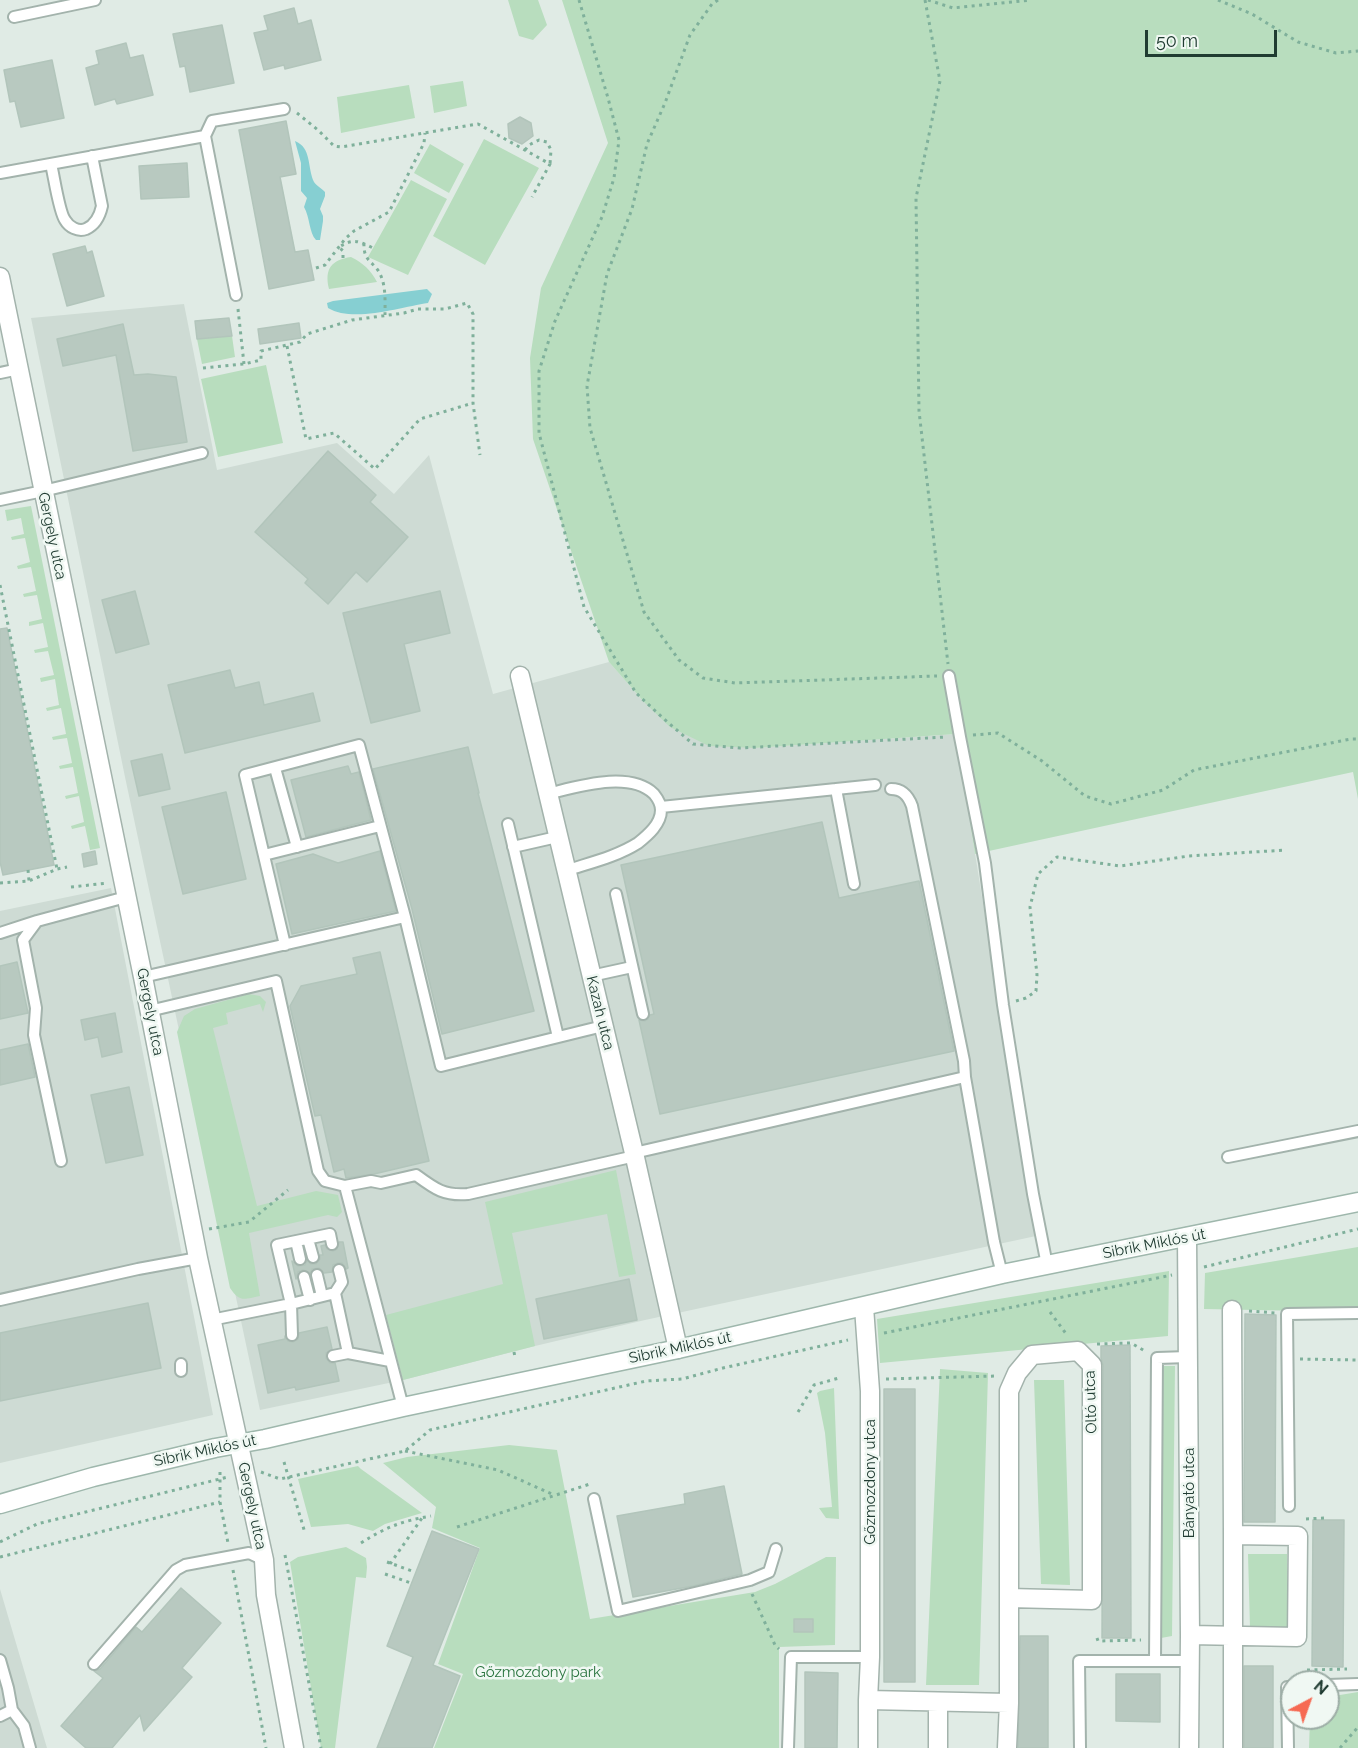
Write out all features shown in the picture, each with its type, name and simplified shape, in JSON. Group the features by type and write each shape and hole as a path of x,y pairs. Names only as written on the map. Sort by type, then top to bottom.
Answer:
{"street":[{"name":"Gergely utca","path":"0,277 4,322 19,369 198,1258 264,1560 266,1595 294,1748"},
{"name":"Kazah utca","path":"520,676 565,871 635,1154 678,1349"},
{"name":"Sibrik Miklós út","path":"1,1505 93,1477 239,1443 678,1349 1002,1274 1358,1202"},
{"name":"Bányató utca","path":"1187,1237 1189,1748"},
{"name":"Gőzmozdony utca","path":"864,1307 869,1379 868,1748"},
{"path":"1232,1310 1233,1748"},
{"name":"Oltó utca","path":"1007,1748 1009,1391 1016,1376 1032,1355 1078,1351 1092,1365 1092,1600 1009,1598"},
{"path":"1190,1635 1297,1637 1298,1536 1233,1535"},
{"path":"867,1700 1009,1702"},
{"path":"938,1702 938,1748"}],"lane":[{"path":"14,17 72,2 95,0"},
{"path":"236,295 205,136 212,122 284,109"},
{"path":"0,173 205,136"},
{"path":"51,164 63,219 78,230 87,228 94,222 102,206 92,156"},
{"path":"0,373 19,369"},
{"path":"0,500 202,453"},
{"path":"949,676 985,863 1002,1005 1047,1265"},
{"path":"285,945 245,775 359,745 405,916 441,1066 603,1026"},
{"path":"275,768 297,846"},
{"path":"548,794 589,784 620,782 644,788 656,797 661,807 659,820 654,828 637,843 606,858 565,871"},
{"path":"661,807 875,784"},
{"path":"836,789 854,884"},
{"path":"891,789 902,791 910,799 912,806 964,1061 994,1242 1002,1274"},
{"path":"508,824 558,1037"},
{"path":"264,855 380,826"},
{"path":"513,847 557,837"},
{"path":"616,894 643,1014"},
{"path":"0,933 126,897"},
{"path":"143,977 405,916"},
{"path":"37,921 23,940 36,1008 34,1035 61,1161"},
{"path":"591,976 632,967"},
{"path":"149,1011 276,981 318,1171 325,1181 345,1186 371,1181 381,1183 416,1175 440,1192 455,1195 468,1194 965,1077"},
{"path":"1228,1156 1358,1131"},
{"path":"345,1186 403,1407"},
{"path":"292,1335 291,1304 277,1245 330,1234 332,1244"},
{"path":"308,1239 313,1257"},
{"path":"296,1241 300,1259"},
{"path":"0,1300 198,1258"},
{"path":"211,1320 335,1293 342,1282 339,1270"},
{"path":"317,1275 322,1296"},
{"path":"304,1277 310,1300"},
{"path":"335,1293 348,1353"},
{"path":"1289,1506 1287,1314 1358,1313"},
{"path":"333,1356 348,1353 390,1360"},
{"path":"1155,1661 1157,1358 1188,1357"},
{"path":"594,1499 618,1611 750,1580 769,1572 776,1549"},
{"path":"94,1664 176,1570 185,1565 249,1553 264,1560"},
{"path":"788,1748 791,1657 870,1657"},
{"path":"0,1660 12,1710 24,1726 30,1748"},
{"path":"1080,1748 1079,1661 1190,1661"},
{"path":"1340,1685 1358,1684"},
{"path":"0,1716 12,1710"},
{"path":"1288,1730 1288,1748"}],"path":[{"path":"579,0 619,140 614,178 602,217 555,321 539,371 539,433 584,607 636,693 693,744 740,748 998,733 1042,761 1085,796 1111,804 1163,790 1194,770 1358,739"},
{"path":"718,0 712,4 690,35 647,144 632,209 607,274 587,386 590,428 644,612 679,660 703,678 735,683 949,676 919,411 916,198 940,81 926,0 953,8 1031,0"},
{"path":"1218,0 1252,14 1298,42 1336,52 1358,51"},
{"path":"284,109 296,112 334,146 341,147 478,124 550,164"},
{"path":"316,268 325,265 354,231 389,212 424,143 425,133"},
{"path":"525,150 539,140 547,142 551,150 550,164 532,197"},
{"path":"339,247 350,240 373,248"},
{"path":"363,243 363,252 383,279 385,314"},
{"path":"339,247 343,250 343,258"},
{"path":"236,295 244,364"},
{"path":"203,368 261,360 261,351 300,342 307,334 352,320 418,309 445,309 467,303 473,314 473,403 480,455"},
{"path":"287,346 306,439 334,433 375,469 420,419 473,403"},
{"path":"0,585 57,869"},
{"path":"1002,1005 1026,998 1036,991 1037,975 1030,907 1038,874 1057,857 1120,866 1188,856 1286,850"},
{"path":"0,883 30,881 67,867"},
{"path":"28,870 30,881"},
{"path":"71,887 109,882"},
{"path":"208,1229 249,1222 288,1190"},
{"path":"405,1451 430,1430 646,1381 682,1379 865,1336 1188,1272 1358,1229"},
{"path":"1232,1310 1287,1314"},
{"path":"1050,1312 1078,1351 1097,1344 1131,1343 1157,1358"},
{"path":"514,1352 515,1358"},
{"path":"1287,1359 1358,1360"},
{"path":"869,1379 1016,1376"},
{"path":"798,1412 814,1385 839,1378"},
{"path":"0,1542 37,1524 220,1478 260,1472 280,1479 405,1451 498,1470 554,1495"},
{"path":"284,1462 305,1533"},
{"path":"220,1472 220,1502 266,1748"},
{"path":"457,1527 590,1484"},
{"path":"0,1557 220,1502"},
{"path":"361,1543 388,1527 408,1520 432,1516"},
{"path":"416,1572 388,1563 422,1518"},
{"path":"1306,1519 1325,1518"},
{"path":"285,1555 321,1748"},
{"path":"385,1574 411,1583"},
{"path":"750,1580 753,1598 775,1645 791,1657"},
{"path":"1098,1638 1098,1641 1155,1640"},
{"path":"1307,1670 1346,1669"},
{"path":"1340,1748 1358,1728"}],"shaded area":[{"path":"184,304 217,470 337,443 394,494 429,455 493,694 609,662 644,702 755,748 956,734 1036,1236 645,1320 403,1380 260,1410 125,777 31,318"},
{"path":"111,888 213,1415 0,1463 0,911"},
{"path":"0,1589 47,1748 0,1748"}],"green space":[{"path":"508,0 538,0 547,25 533,40 519,36"},
{"path":"562,0 1358,0 1358,799 1353,772 975,854 956,734 755,748 709,746 670,727 644,702 609,662 533,439 530,358 541,288 608,143"},
{"path":"463,81 467,106 434,113 430,86"},
{"path":"409,85 415,118 341,133 337,97"},
{"path":"484,139 539,168 485,265 433,236"},
{"path":"430,144 464,164 449,193 414,173"},
{"path":"411,180 447,199 408,275 368,257"},
{"path":"351,257 366,267 377,282 329,289 328,276 331,266 339,260"},
{"path":"232,336 235,357 202,364 197,339"},
{"path":"266,365 283,443 218,457 201,379"},
{"path":"31,506 100,848 90,850 85,826 72,829 71,826 84,822 79,796 66,799 65,796 78,793 73,767 60,769 59,766 72,763 67,738 53,740 52,737 66,734 61,708 47,711 46,708 59,705 55,679 41,682 40,678 54,675 48,651 35,653 34,650 48,647 43,623 29,626 29,622 42,619 37,595 24,597 23,594 36,591 31,567 18,569 17,566 30,562 25,538 12,540 11,537 24,534 21,518 7,521 5,510"},
{"path":"249,994 260,996 266,1002 263,1012 260,1004 226,1013 228,1024 213,1028 257,1206 316,1191 338,1195 342,1212 337,1217 328,1215 249,1233 260,1296 243,1299 230,1288 177,1032 184,1016 195,1009"},
{"path":"616,1170 636,1274 619,1277 607,1214 512,1233 535,1346 403,1380 386,1315 503,1284 485,1202"},
{"path":"1358,1247 1358,1312 1204,1309 1205,1273"},
{"path":"1169,1271 1168,1336 880,1363 877,1319"},
{"path":"1158,1366 1175,1366 1172,1636 1161,1638"},
{"path":"940,1369 988,1373 979,1685 926,1685"},
{"path":"1034,1380 1064,1380 1070,1585 1041,1584"},
{"path":"834,1388 839,1519 826,1518 819,1508 832,1507 825,1433 817,1393"},
{"name":"Gőzmozdony park","path":"509,1445 557,1450 590,1619 755,1592 826,1557 836,1557 835,1645 779,1647 779,1748 434,1748 463,1674 438,1664 480,1548 432,1528 436,1507 383,1463 407,1457"},
{"path":"358,1466 422,1513 385,1524 373,1531 348,1524 311,1527 298,1479"},
{"path":"346,1547 366,1558 366,1578 356,1577 335,1748 321,1748 290,1562 298,1557"},
{"path":"1248,1554 1287,1554 1288,1628 1250,1628"},
{"path":"1358,1692 1358,1748 1309,1748 1310,1730 1340,1730 1340,1695"}],"water":[{"path":"295,141 307,153 314,182 325,192 320,209 323,221 320,240 314,237 304,207 307,198 301,191 301,163"},
{"path":"427,289 432,294 428,303 377,313 338,312 328,308 327,303 333,301"}],"building":[{"path":"294,8 298,24 311,20 321,60 285,69 284,65 264,70 254,33 268,30 264,16"},
{"path":"222,25 234,83 190,92 185,66 180,67 173,34"},
{"path":"126,43 130,58 143,55 153,95 117,104 115,99 95,105 86,68 99,64 96,51"},
{"path":"52,60 64,118 21,127 15,101 10,102 4,70"},
{"path":"520,117 531,123 533,136 522,144 509,138 508,124"},
{"path":"286,121 296,174 280,177 295,252 308,250 314,280 269,289 239,130"},
{"path":"187,163 189,197 141,199 139,166"},
{"path":"85,246 87,253 92,251 104,296 67,306 53,254"},
{"path":"229,318 232,336 197,339 195,321"},
{"path":"299,323 301,338 260,344 258,329"},
{"path":"123,324 134,375 176,377 187,442 133,451 116,355 63,366 57,339"},
{"path":"328,451 376,495 370,502 408,537 367,582 356,572 328,604 305,583 308,579 255,532"},
{"path":"135,591 149,644 116,653 102,600"},
{"path":"440,591 450,633 404,644 420,711 371,723 343,613"},
{"path":"7,628 54,865 3,875 0,862 0,629"},
{"path":"230,670 235,688 259,682 264,705 313,693 320,721 185,753 168,685"},
{"path":"468,747 534,1011 442,1034 412,909 373,769"},
{"path":"162,754 170,789 139,796 131,761"},
{"path":"348,766 351,774 359,772 371,820 306,837 291,780"},
{"path":"226,792 246,879 183,894 162,807"},
{"path":"822,822 839,898 919,881 954,1051 660,1114 639,1020 645,1021 654,1014 621,865"},
{"path":"95,851 97,864 84,867 82,854"},
{"path":"380,851 396,911 292,934 276,864 313,854 338,863"},
{"path":"380,952 429,1161 346,1178 344,1169 334,1172 321,1115 315,1116 290,1006 301,986 357,974 353,958"},
{"path":"17,962 28,1013 0,1019 0,966"},
{"path":"115,1013 122,1052 102,1057 98,1037 85,1040 81,1020"},
{"path":"28,1044 35,1077 0,1085 0,1050"},
{"path":"129,1087 143,1155 106,1163 91,1095"},
{"path":"339,1242 343,1242 348,1268 338,1263 333,1265 332,1272 324,1273 319,1268 312,1269 310,1273 303,1270 298,1272 296,1279 292,1261 298,1266 305,1265 307,1261 316,1264 320,1255 323,1255 321,1246 325,1245 327,1249 333,1251 337,1249"},
{"path":"629,1279 637,1320 544,1339 536,1299"},
{"path":"148,1303 161,1368 0,1401 0,1333"},
{"path":"1245,1314 1276,1315 1275,1522 1244,1522"},
{"path":"327,1327 332,1349 326,1353 326,1358 330,1363 335,1363 339,1381 268,1393 258,1345 285,1339 285,1336 288,1341 293,1342 298,1339 299,1333"},
{"path":"1130,1345 1131,1638 1102,1638 1103,1365 1101,1346"},
{"path":"884,1389 915,1389 915,1682 884,1682"},
{"path":"724,1486 742,1574 633,1597 617,1516 685,1504 684,1494"},
{"path":"1313,1520 1344,1520 1343,1667 1312,1666"},
{"path":"432,1531 479,1549 433,1665 460,1676 432,1748 377,1748 413,1657 387,1646"},
{"path":"181,1588 221,1623 182,1668 192,1677 144,1731 140,1715 112,1748 86,1748 61,1726 103,1678 94,1671 100,1669 136,1627 142,1632"},
{"path":"794,1619 813,1619 813,1632 794,1632"},
{"path":"1020,1636 1048,1636 1048,1748 1018,1748"},
{"path":"1244,1666 1273,1666 1273,1748 1244,1748"},
{"path":"805,1672 838,1673 837,1748 805,1748"},
{"path":"1116,1674 1160,1674 1160,1722 1116,1721"}]}
